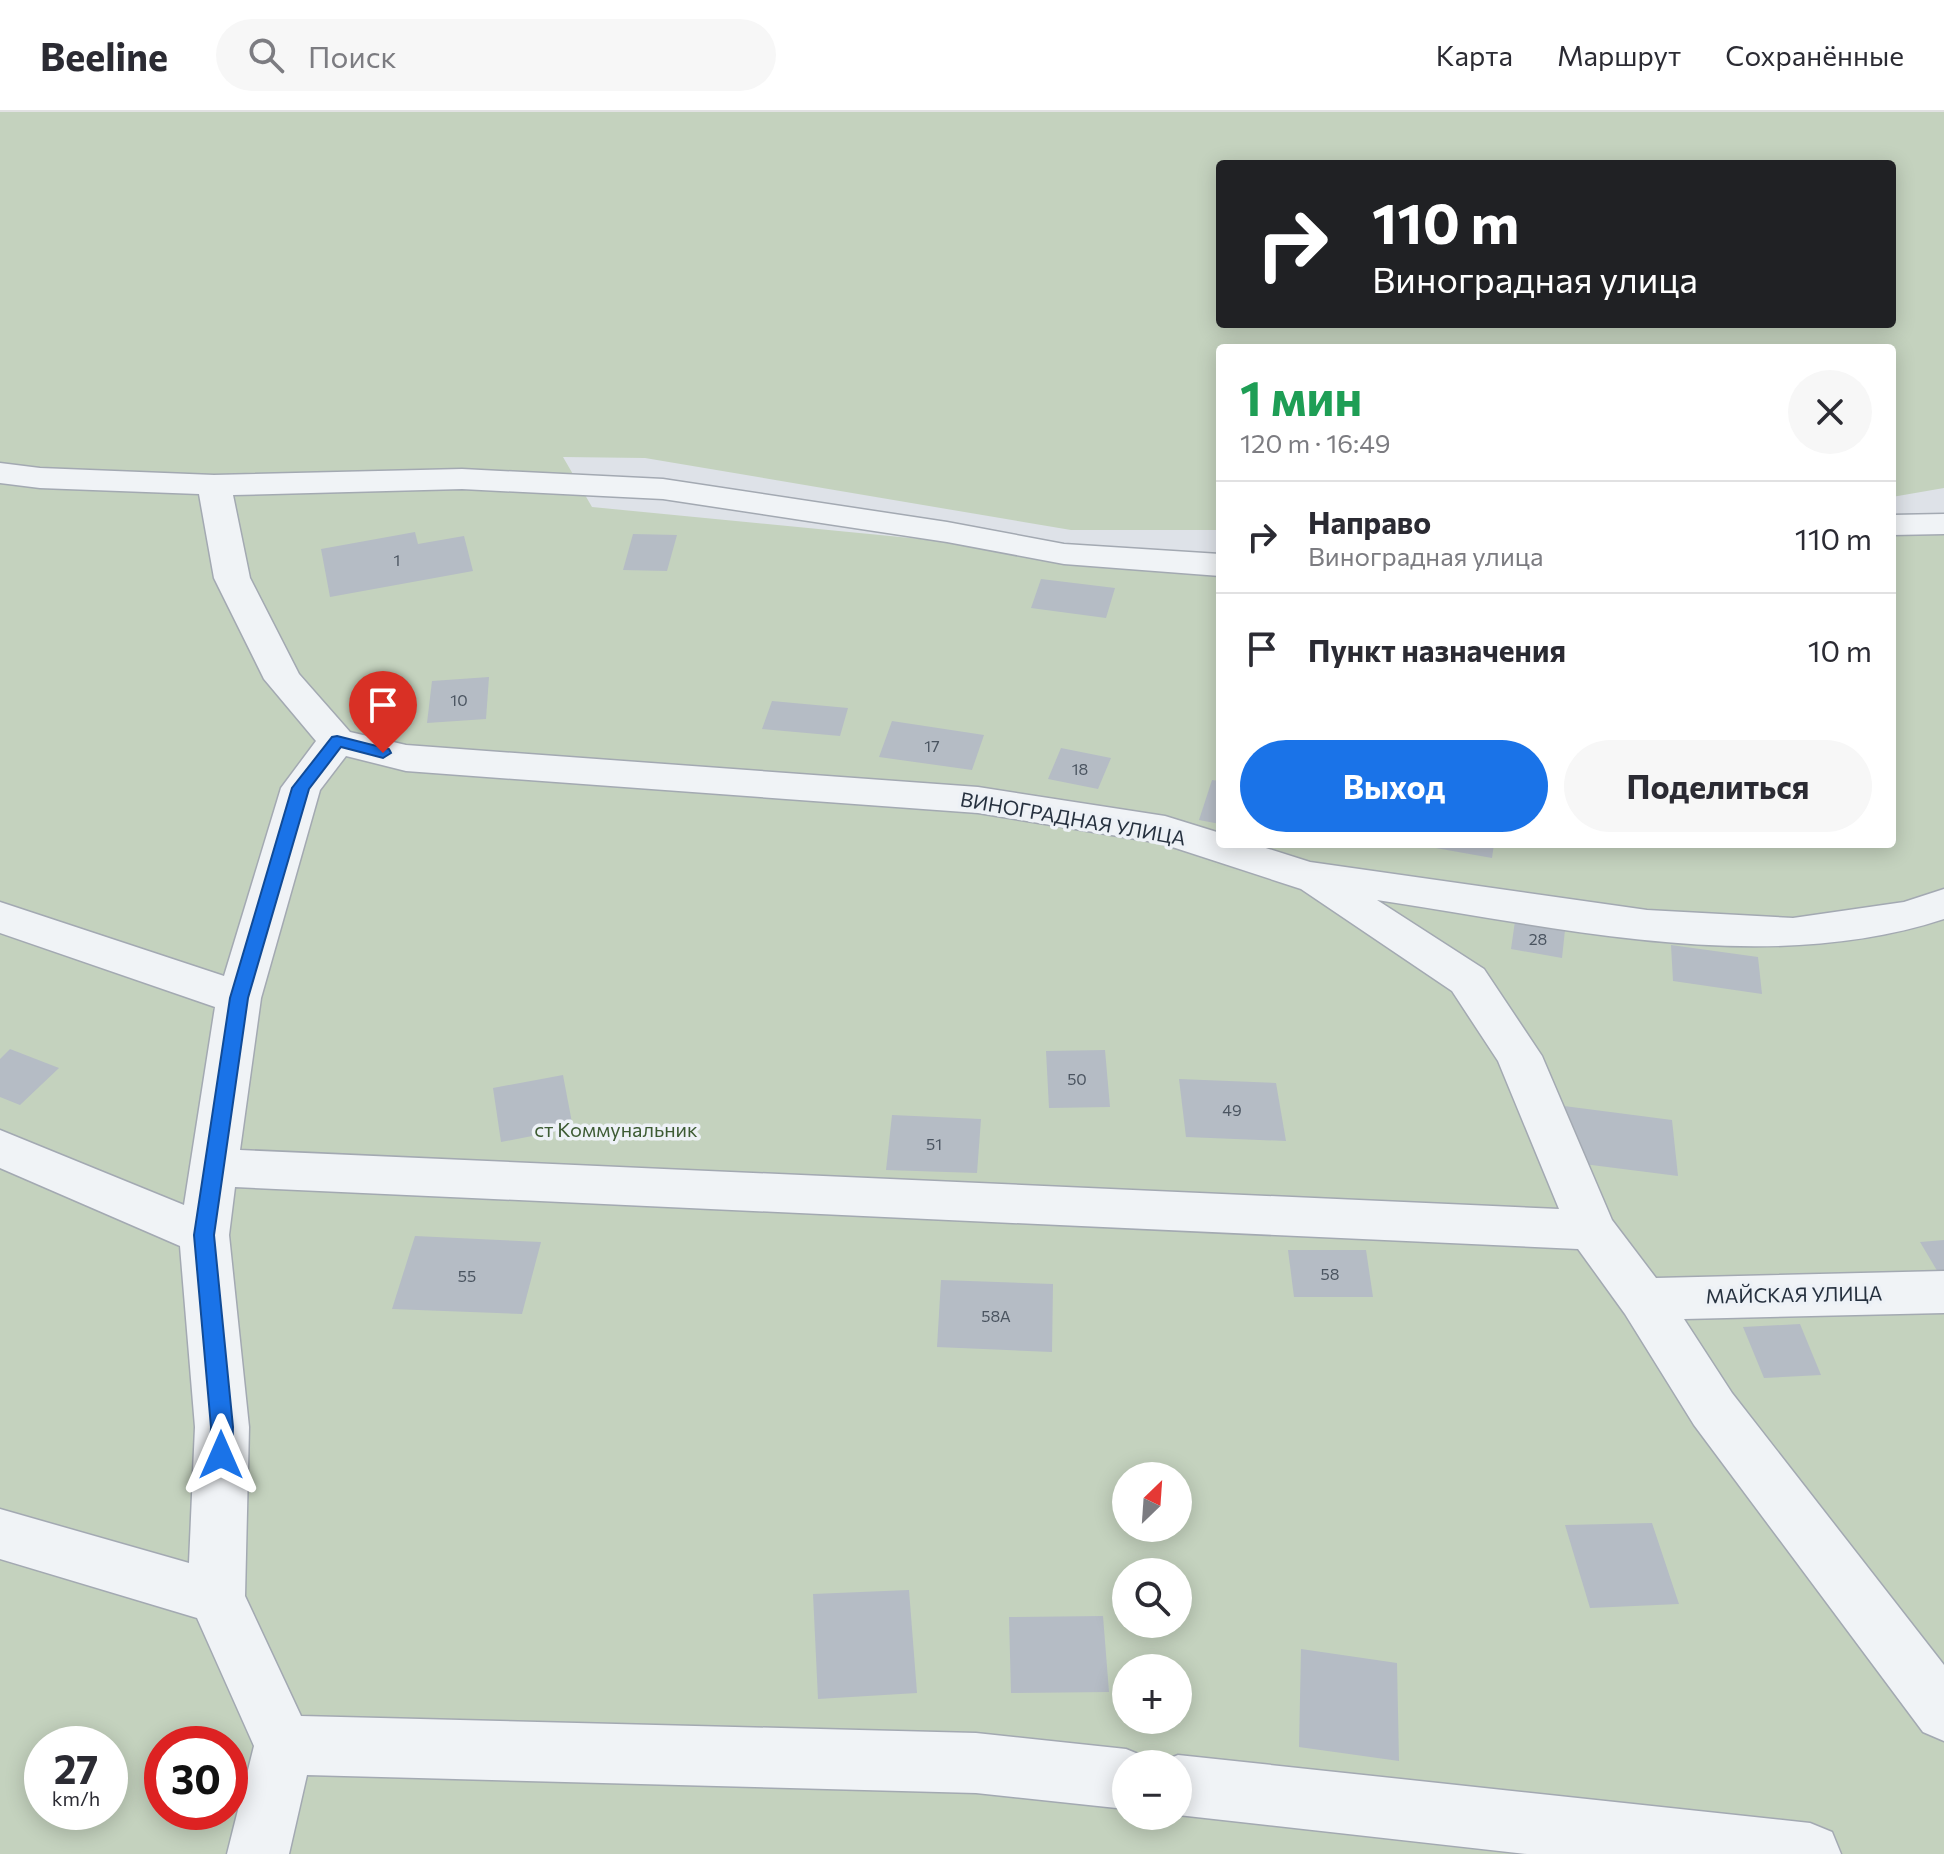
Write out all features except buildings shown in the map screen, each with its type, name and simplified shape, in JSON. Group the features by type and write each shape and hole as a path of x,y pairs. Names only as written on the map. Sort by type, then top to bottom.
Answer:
{"street":[{"path":"0,473 40,478 214,485 462,479 663,489 947,532 1064,554 1216,565"},
{"path":"214,485 232,578 283,679 337,741 301,788 239,998 204,1235 222,1427 216,1597 284,1745 258,1854"},
{"path":"1896,525 1944,524"},
{"name":"ВИНОГРАДНАЯ УЛИЦА","path":"337,741 406,758 978,800 1165,830 1216,847"},
{"name":"ВИНОГРАДНАЯ УЛИЦА","path":"1221,848 1307,876 1647,925 1793,933 1907,916 1944,904"},
{"path":"1307,876 1468,980 1519,1056 1592,1230 1643,1299 1713,1409 1944,1712"},
{"path":"0,917 239,998"},
{"path":"0,1148 204,1235"},
{"path":"212,1167 1592,1230"},
{"name":"МАЙСКАЯ УЛИЦА","path":"1643,1299 1944,1292"},
{"path":"0,1534 216,1597"},
{"path":"284,1745 976,1763 1112,1778"},
{"path":"1192,1787 1810,1854"}],"green space":[{"name":"ст Коммунальник","path":"0,112 1944,112 1944,488 1896,496 1896,344 1216,344 1216,530 1071,530 645,458 563,457 592,507 1216,568 1216,848 1896,848 1896,523 1944,517 1944,1854 0,1854"}],"route":[{"path":"221,1455 222,1427 204,1235 239,998 301,788 337,741 383,753"}]}
